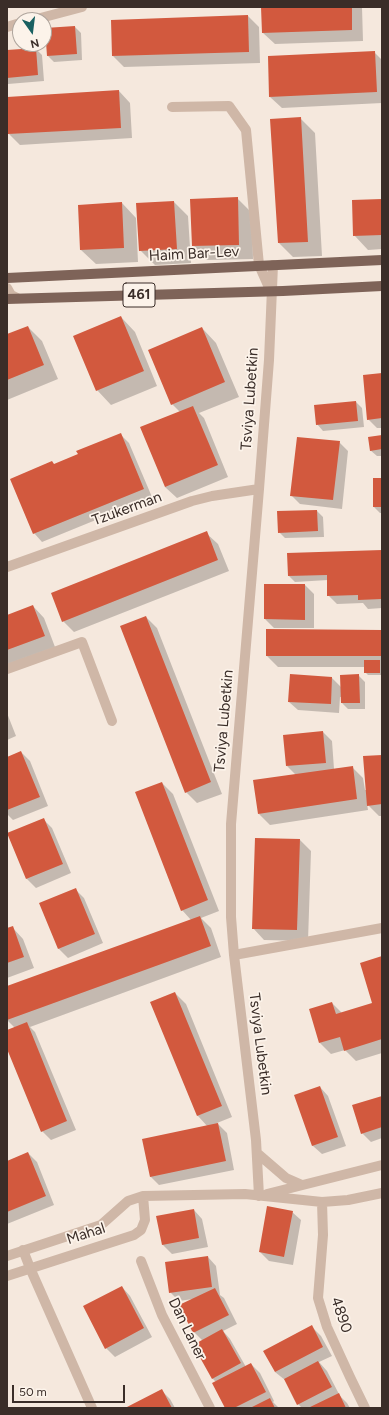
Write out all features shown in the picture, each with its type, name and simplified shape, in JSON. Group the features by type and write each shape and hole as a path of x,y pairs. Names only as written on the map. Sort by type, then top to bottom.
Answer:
{"main road":[{"name":"Haim Bar-Lev","path":"7,278 382,260"},
{"name":"461","path":"12,299 271,292 382,286"}],"street":[{"path":"52,15 82,7"},
{"name":"Tsviya Lubetkin","path":"172,107 229,106 246,130 259,266 271,292"},
{"name":"Tsviya Lubetkin","path":"259,1196 257,1153 231,917 231,824 269,360 273,265"},
{"path":"7,288 12,299"},
{"name":"Tzukerman","path":"7,567 192,501 212,496 259,489"},
{"path":"7,669 82,642 112,721"},
{"path":"234,955 382,928"},
{"path":"257,1153 286,1178 302,1185"},
{"name":"Mahal","path":"259,1196 382,1165"},
{"name":"Mahal","path":"7,1256 101,1225 128,1201 143,1196 245,1194 322,1202 348,1200 382,1193"},
{"name":"Mahal","path":"7,1276 134,1235 140,1230 145,1220 143,1196"},
{"name":"4890","path":"322,1202 323,1235 318,1298 327,1327 365,1408"},
{"path":"23,1250 92,1408"},
{"name":"Dan Laner","path":"141,1261 162,1315 210,1408"}],"building":[{"path":"261,7 352,7 352,30 262,33"},
{"path":"248,15 249,52 112,56 111,20"},
{"path":"75,26 77,54 47,56 47,52 52,52 52,28"},
{"path":"7,50 12,50 12,52 36,52 38,75 7,78"},
{"path":"375,51 377,92 269,97 268,56"},
{"path":"119,90 121,128 8,134 7,97"},
{"path":"301,117 308,242 278,243 270,119"},
{"path":"238,197 239,245 192,246 190,199"},
{"path":"382,199 382,235 353,236 352,200"},
{"path":"174,201 177,249 139,251 136,203"},
{"path":"122,202 124,248 80,250 78,205"},
{"path":"121,316 144,371 96,391 73,336"},
{"path":"28,326 44,365 7,380 7,334"},
{"path":"202,327 225,382 171,405 148,350"},
{"path":"382,373 382,418 367,420 363,375"},
{"path":"356,401 358,421 316,425 314,405"},
{"path":"193,406 218,465 165,487 140,427"},
{"path":"121,433 144,489 33,534 10,479 52,461 54,464 78,454 76,451"},
{"path":"382,435 382,449 370,451 368,437"},
{"path":"297,437 340,441 333,500 290,496"},
{"path":"373,478 382,478 382,507 373,507"},
{"path":"317,510 318,531 278,533 277,511"},
{"path":"207,531 218,560 62,622 51,593"},
{"path":"382,550 382,599 358,600 358,595 327,596 327,575 288,576 287,553"},
{"path":"264,584 305,584 305,620 264,619"},
{"path":"33,605 45,636 7,650 7,615"},
{"path":"146,616 211,782 185,793 120,626"},
{"path":"266,629 382,630 382,656 266,656"},
{"path":"364,660 380,660 380,673 364,673"},
{"path":"290,674 332,677 331,704 288,702"},
{"path":"359,674 360,703 341,703 340,675"},
{"path":"323,731 326,763 286,766 283,735"},
{"path":"21,751 40,797 7,810 7,757"},
{"path":"382,755 382,804 367,806 363,756"},
{"path":"353,766 357,799 258,814 253,780"},
{"path":"162,782 208,900 181,911 135,792"},
{"path":"44,818 63,864 26,879 7,833"},
{"path":"255,838 300,839 297,930 252,929"},
{"path":"76,888 95,934 58,949 39,903"},
{"path":"200,916 211,946 7,1020 7,986"},
{"path":"13,926 24,957 7,963 7,928"},
{"path":"382,956 382,1039 344,1051 340,1037 319,1043 309,1009 332,1002 336,1014 372,1003 360,963"},
{"path":"175,992 222,1106 197,1116 150,1002"},
{"path":"27,1022 67,1121 41,1132 7,1049 7,1030"},
{"path":"320,1086 338,1137 312,1146 294,1095"},
{"path":"382,1096 382,1127 361,1134 352,1105"},
{"path":"218,1123 226,1161 150,1177 142,1139"},
{"path":"28,1152 46,1196 7,1212 7,1161"},
{"path":"267,1206 293,1211 284,1257 259,1252"},
{"path":"194,1209 199,1238 162,1245 156,1216"},
{"path":"208,1256 212,1287 169,1293 165,1262"},
{"path":"122,1286 144,1328 105,1349 83,1306"},
{"path":"215,1288 229,1315 193,1333 179,1305"},
{"path":"312,1325 323,1347 275,1372 263,1351"},
{"path":"222,1329 241,1363 212,1379 193,1345"},
{"path":"318,1361 332,1387 297,1405 284,1379"},
{"path":"251,1363 266,1392 234,1408 225,1408 212,1383"},
{"path":"162,1389 172,1408 125,1408"},
{"path":"339,1393 346,1408 308,1408"},
{"path":"270,1398 275,1408 250,1408"}]}
